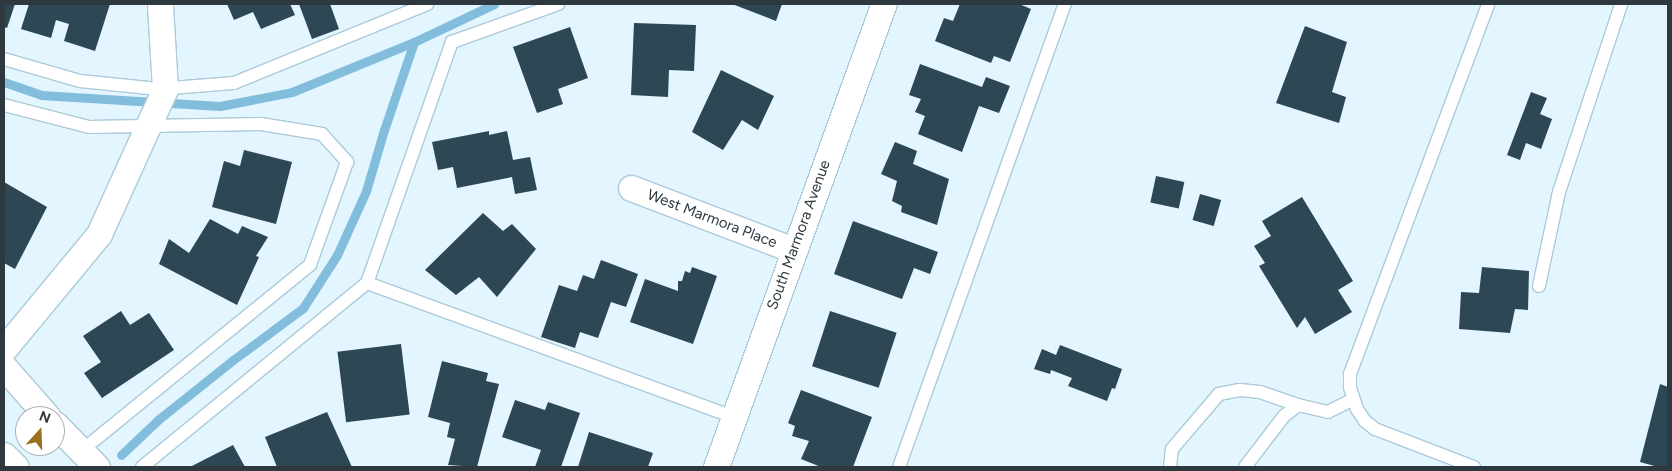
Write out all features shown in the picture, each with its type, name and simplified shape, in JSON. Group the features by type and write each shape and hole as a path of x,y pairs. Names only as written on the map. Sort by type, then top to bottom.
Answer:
{"street":[{"path":"4,349 99,234 148,126 165,88 160,4"},
{"name":"South Marmora Avenue","path":"716,467 793,250 884,4"},
{"name":"West Marmora Place","path":"631,188 793,250"},
{"path":"4,367 38,406"},
{"path":"65,434 89,459"},
{"path":"4,456 16,467"}],"lane":[{"path":"4,59 80,81 165,88 234,83 428,4"},
{"path":"142,467 367,283 452,42 558,4"},
{"path":"899,467 1065,4"},
{"path":"1474,467 1375,429 1365,421 1353,399 1350,374 1352,362 1488,4"},
{"path":"1539,286 1559,192 1621,4"},
{"path":"4,105 89,127 261,124 322,134 347,162 310,265 89,459"},
{"path":"367,283 734,417"},
{"path":"1170,467 1172,450 1219,394 1240,390 1260,392 1298,405 1328,412 1353,399"},
{"path":"1245,467 1284,416 1298,405"}],"building":[{"path":"4,4 15,4 7,28 4,27"},
{"path":"29,4 110,4 95,51 64,41 69,24 56,20 51,38 21,29"},
{"path":"227,4 290,4 295,15 261,29 253,12 234,20"},
{"path":"299,4 330,4 339,29 312,39"},
{"path":"732,4 782,4 776,21"},
{"path":"960,4 1019,4 1031,9 1010,62 994,56 991,63 935,41 944,18 953,21"},
{"path":"634,23 696,25 694,71 669,70 668,97 631,95"},
{"path":"1305,26 1347,42 1332,92 1346,97 1339,123 1276,103"},
{"path":"570,27 588,78 558,89 563,104 537,113 513,47"},
{"path":"920,64 982,87 986,77 1010,86 999,113 979,106 962,152 918,134 925,116 915,112 921,99 909,95"},
{"path":"721,70 774,96 758,130 742,120 723,150 692,132"},
{"path":"1531,92 1547,98 1540,114 1552,119 1541,149 1526,143 1520,160 1507,155"},
{"path":"489,131 489,135 507,131 513,160 530,157 537,190 515,194 512,177 457,188 453,167 438,170 432,142"},
{"path":"895,142 917,151 913,164 949,179 937,225 901,212 902,206 892,201 897,181 881,174"},
{"path":"244,150 292,162 276,224 212,207 224,161 240,166"},
{"path":"1156,176 1184,182 1179,208 1150,202"},
{"path":"4,182 47,207 15,269 4,263"},
{"path":"1200,194 1221,200 1214,226 1193,220"},
{"path":"1302,197 1353,281 1338,290 1352,312 1315,334 1305,317 1297,328 1259,266 1265,263 1254,246 1271,236 1262,221"},
{"path":"483,213 503,231 512,224 536,249 497,297 479,277 456,295 425,270"},
{"path":"210,219 238,234 242,226 268,237 256,256 259,257 237,305 159,264 169,239 189,253"},
{"path":"853,221 938,252 930,274 914,268 902,299 834,274"},
{"path":"601,260 638,274 626,307 611,302 598,338 580,332 575,348 541,337 559,285 577,291 583,275 594,279"},
{"path":"692,267 717,276 693,344 630,322 645,279 678,291 678,281 682,281 685,271 690,273"},
{"path":"1482,267 1529,271 1528,310 1515,309 1510,333 1459,329 1461,292 1479,293"},
{"path":"121,311 130,325 149,313 174,350 102,398 84,373 101,362 83,336"},
{"path":"830,311 897,333 879,388 812,366"},
{"path":"401,344 410,414 346,422 337,352"},
{"path":"1060,345 1122,369 1115,389 1112,388 1107,401 1068,386 1072,378 1051,370 1050,374 1034,369 1042,349 1056,355"},
{"path":"442,361 488,373 486,381 499,384 477,467 448,465 455,439 447,437 450,423 428,417"},
{"path":"1660,384 1668,387 1668,467 1658,467 1640,462"},
{"path":"801,390 872,417 853,467 821,467 801,459 809,441 792,436 795,426 788,423"},
{"path":"515,400 545,410 548,402 580,413 561,467 535,467 541,450 502,437"},
{"path":"327,412 352,467 277,467 265,437"},
{"path":"589,432 653,453 648,467 578,467"},
{"path":"233,445 245,467 190,467"}],"waterway":[{"path":"121,455 159,419 233,360 303,308 337,255 366,191 384,130 414,42 494,4"},
{"path":"4,82 41,95 220,106 292,92 414,42"}]}
